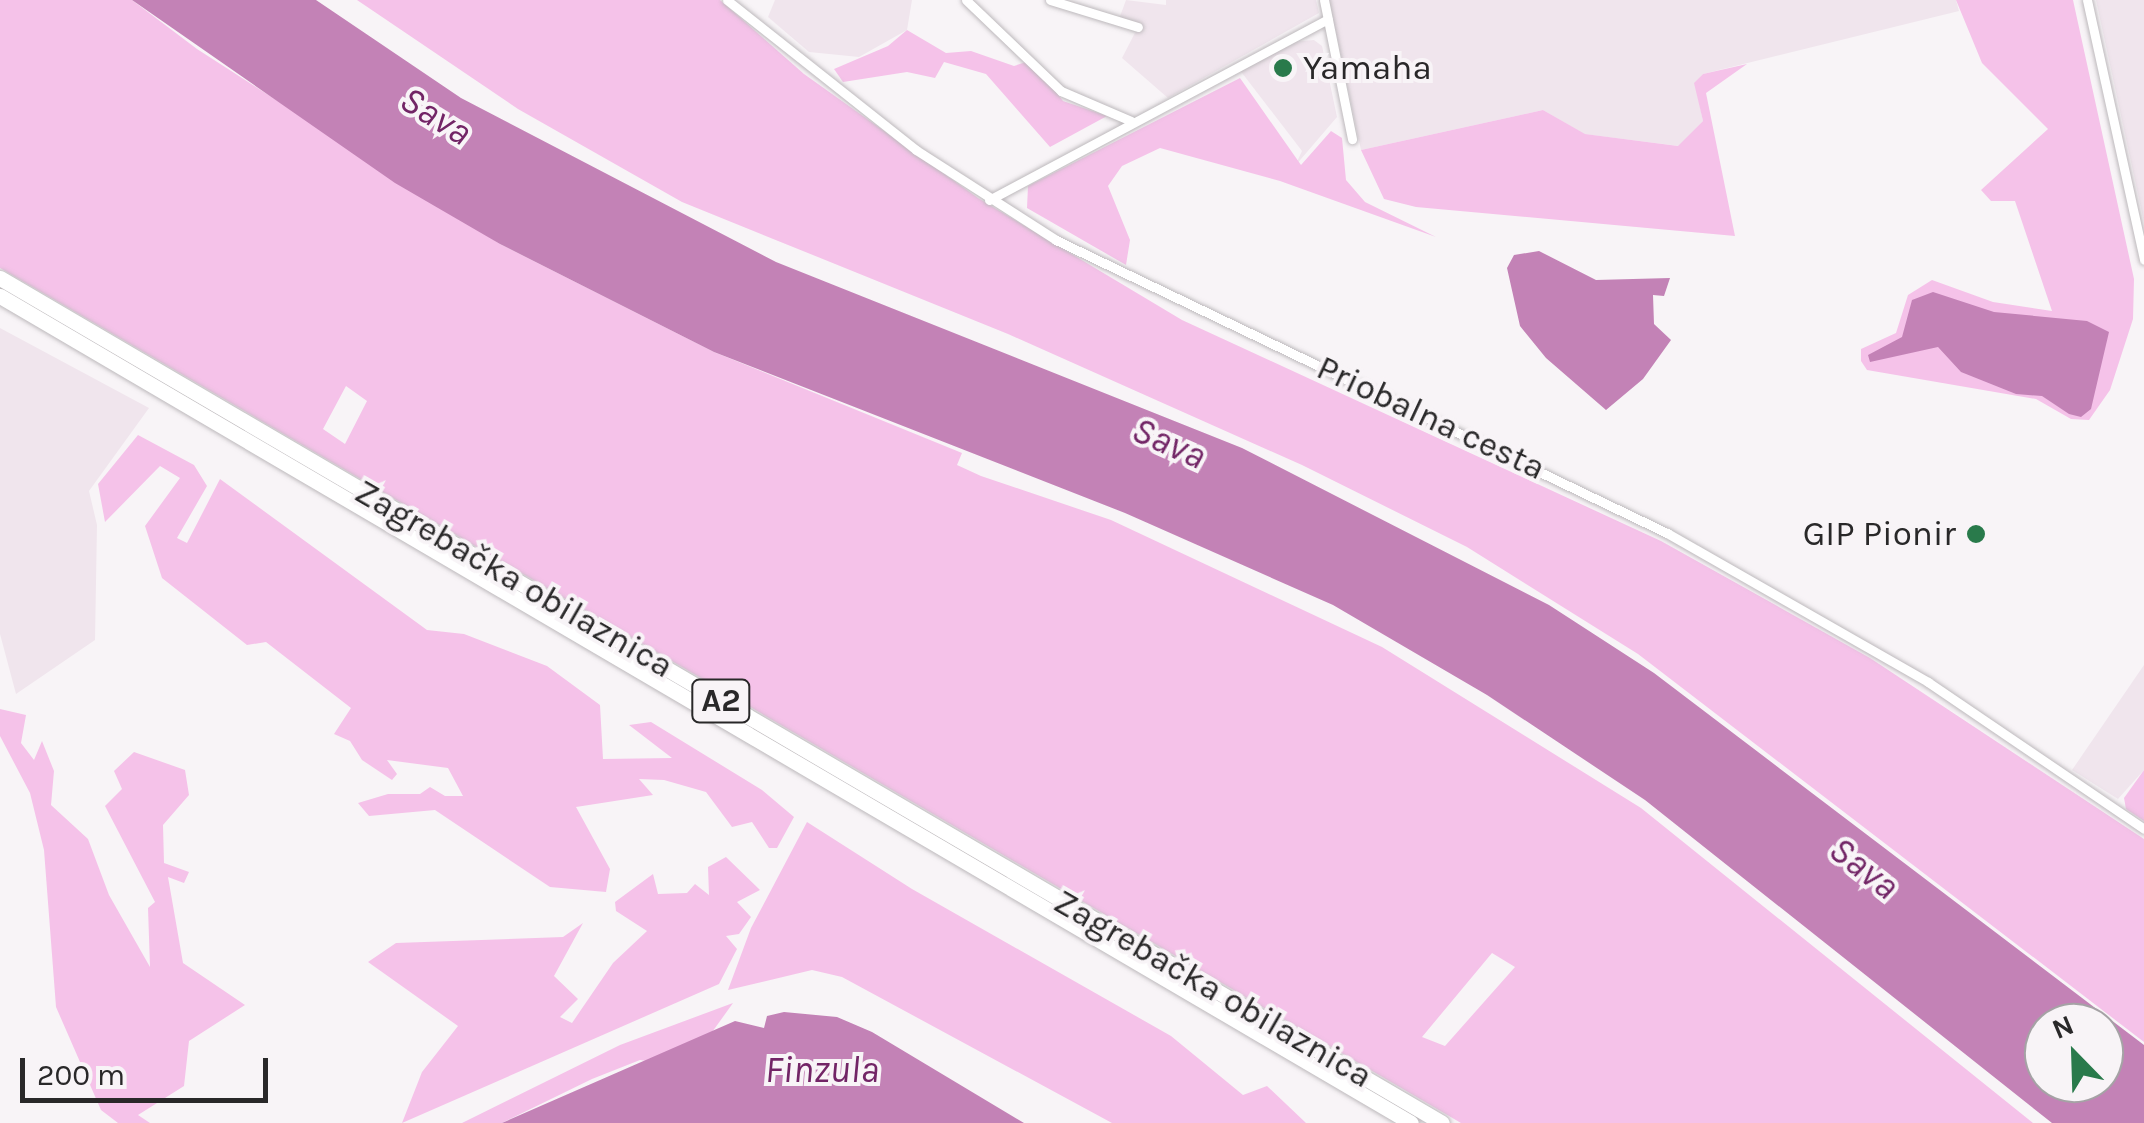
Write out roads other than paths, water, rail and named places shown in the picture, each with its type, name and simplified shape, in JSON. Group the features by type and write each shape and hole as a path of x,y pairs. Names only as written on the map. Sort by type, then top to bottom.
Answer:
{"highway":[{"name":"Zagrebačka obilaznica","path":"0,278 1442,1123"},
{"name":"Zagrebačka obilaznica","path":"0,296 1411,1123"}],"street":[{"name":"Priobalna cesta","path":"727,0 843,97 989,200 1172,300 1548,472 1667,533 1928,682 2144,829"},
{"path":"966,0 1061,91 1132,121"},
{"path":"1050,0 1138,27"},
{"path":"1324,0 1352,139"},
{"path":"2087,0 2144,260"},
{"path":"989,200 1328,19"}],"water":[{"name":"Sava","path":"132,0 316,0 461,98 776,262 1242,448 1549,605 1654,673 2089,1003 2024,1003 2024,1101 1645,800 1487,695 1333,605 1125,513 714,352 500,244 395,183"},
{"path":"1539,251 1596,280 1670,278 1664,296 1653,295 1654,324 1671,340 1643,379 1606,410 1546,358 1520,326 1507,268 1514,255"},
{"path":"1933,292 1994,312 2087,321 2109,332 2091,409 2081,417 2069,414 2042,396 2016,394 1961,372 1938,347 1870,362 1868,355 1902,337 1912,300"},
{"name":"Finzula","path":"784,1012 837,1017 872,1032 1024,1123 502,1123 735,1021 764,1028 767,1016"},
{"path":"2124,1030 2144,1045 2144,1123 2052,1123 2027,1103 2124,1103"}],"place":[{"name":"Yamaha","path":"1283,68"},
{"name":"GIP Pionir","path":"1976,534"}]}
